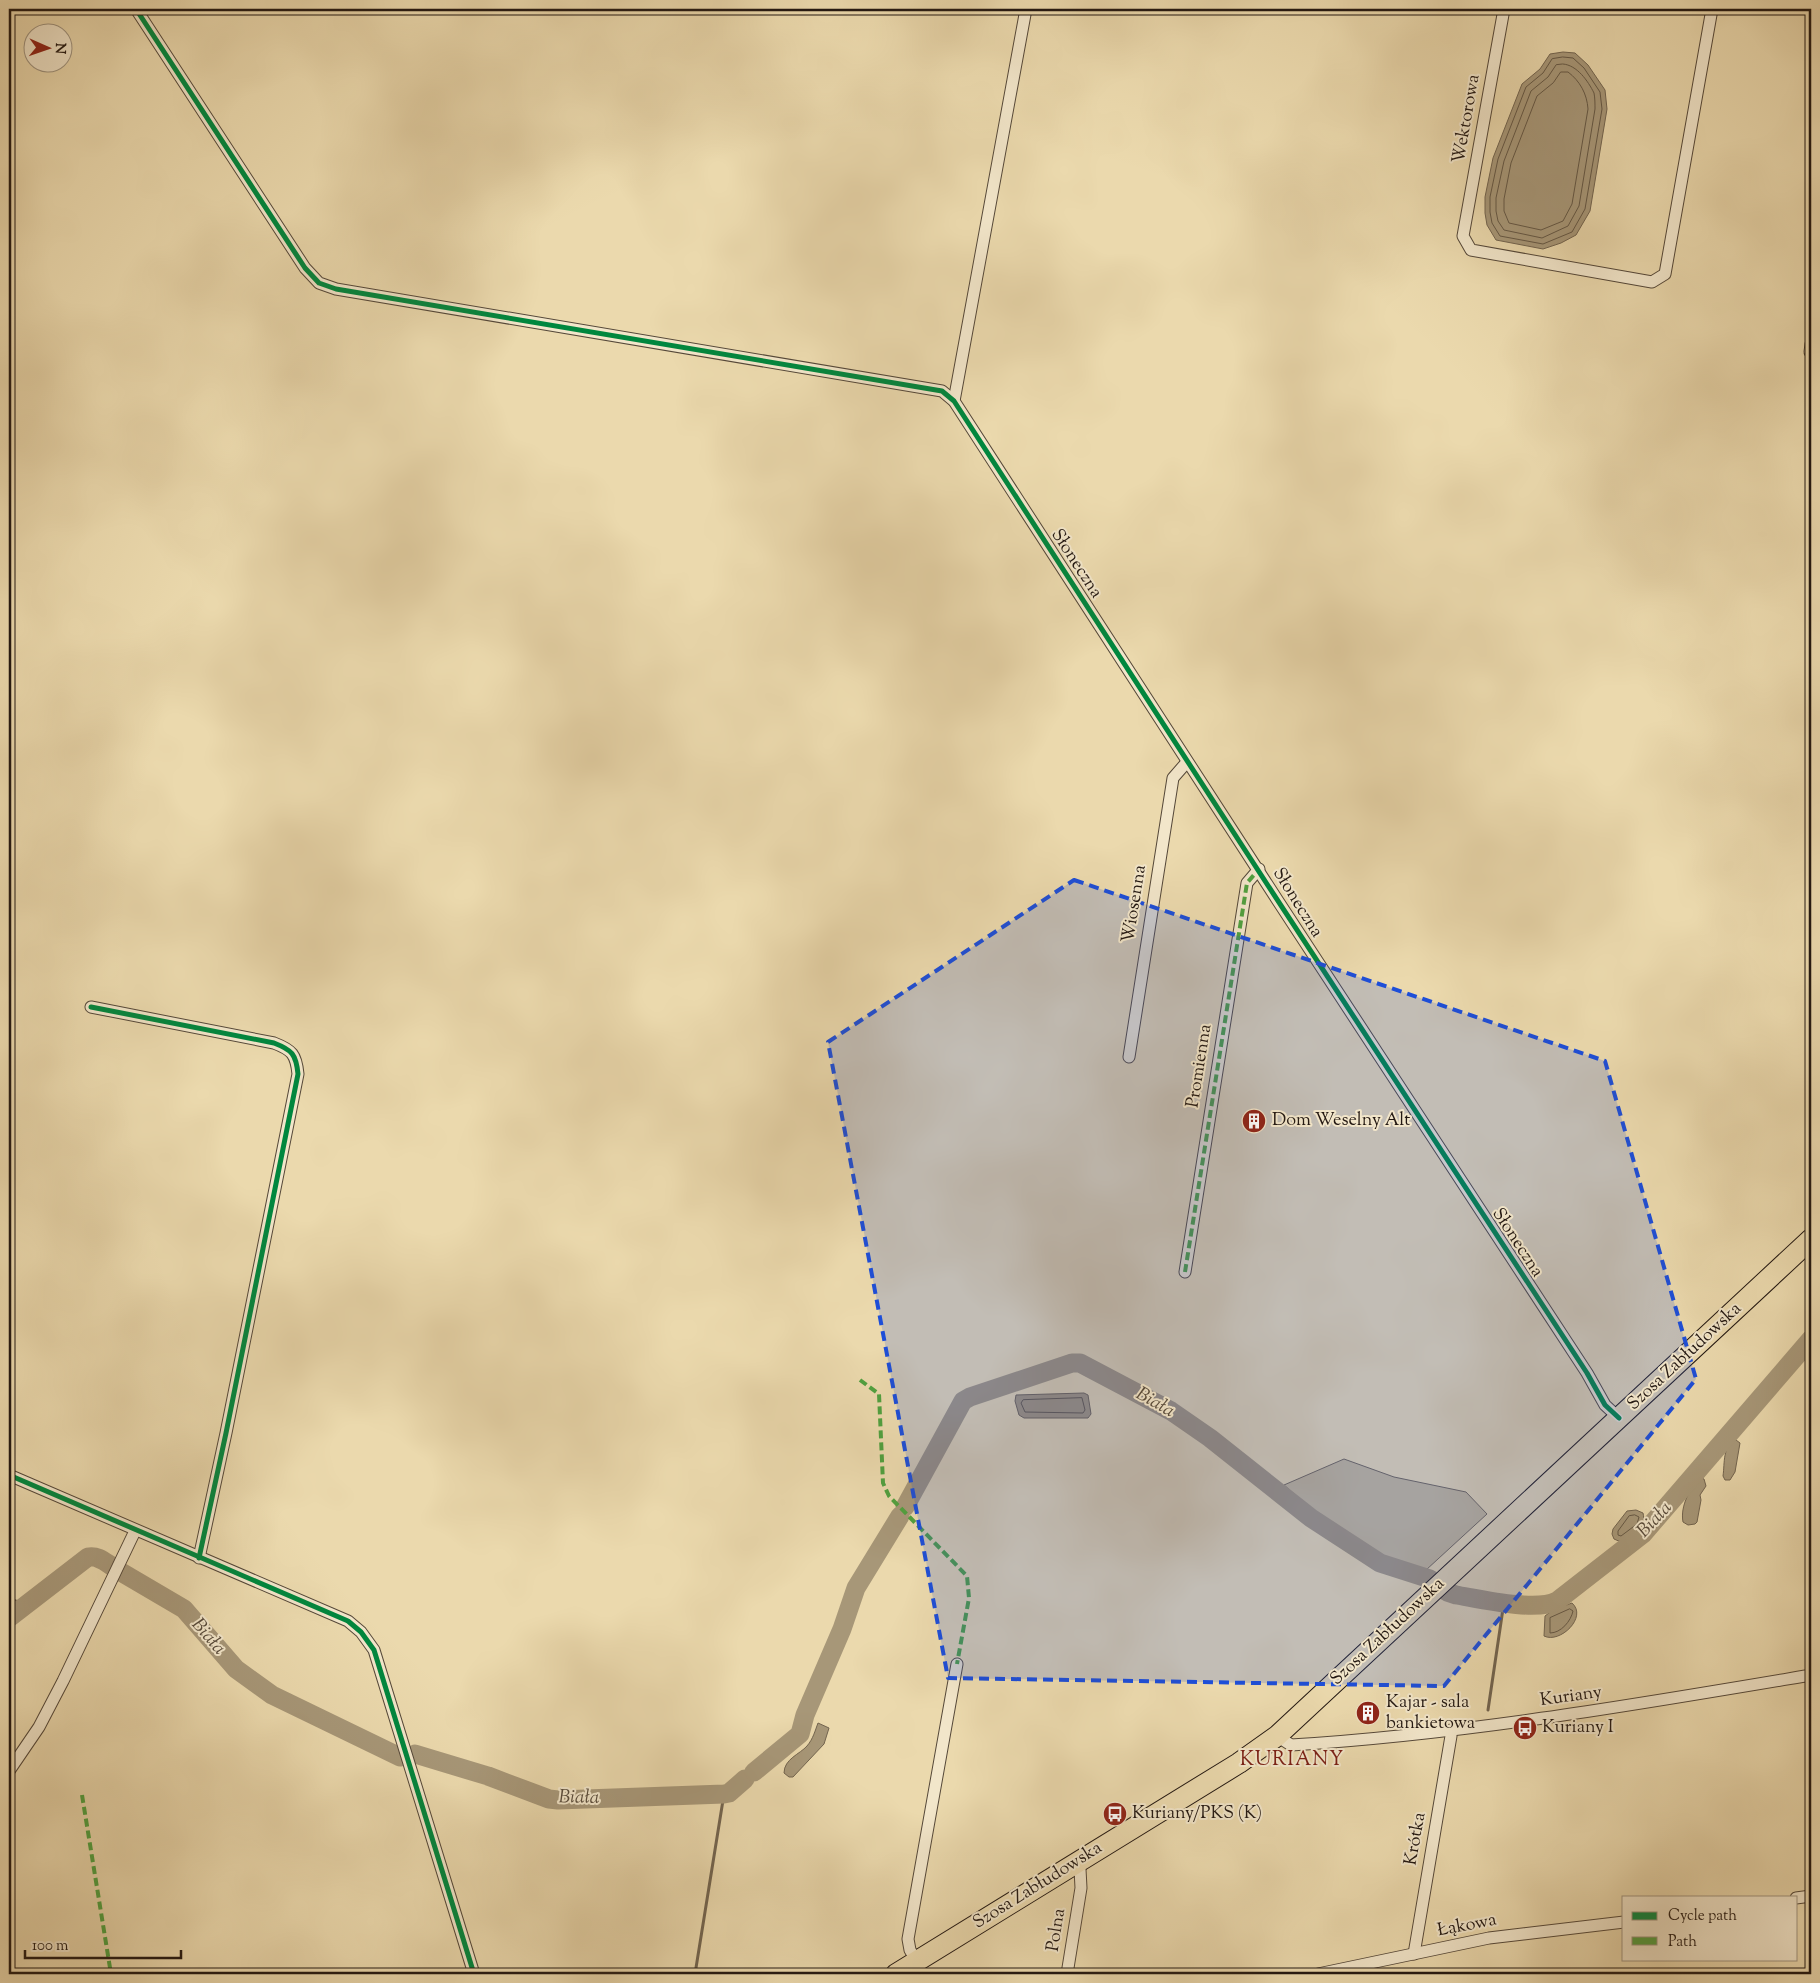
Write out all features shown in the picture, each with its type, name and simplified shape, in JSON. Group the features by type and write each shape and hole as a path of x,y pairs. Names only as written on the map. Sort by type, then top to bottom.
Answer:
{"highway":[{"name":"Szosa Zabłudowska","path":"896,1974 1239,1762 1277,1736 1811,1239"}],"street":[{"path":"136,9 305,268 319,283 356,293 942,391 954,401 1026,9"},
{"name":"Wektorowa","path":"1504,9 1463,236 1471,250 1652,282 1665,274 1712,9"},
{"name":"Słoneczna","path":"954,401 1187,762 1259,869 1314,957 1587,1373 1605,1405 1619,1418"},
{"name":"Wiosenna","path":"1129,1057 1173,778 1187,762"},
{"name":"Promienna","path":"1185,1272 1247,883 1259,869"},
{"path":"91,1007 274,1043 288,1048 297,1059 298,1074 228,1424 199,1558"},
{"path":"9,1475 348,1621 361,1632 374,1650 474,1974"},
{"path":"9,1771 39,1727 135,1530"},
{"path":"917,1962 910,1950 908,1939 957,1664"},
{"name":"Kuriany","path":"1277,1736 1291,1745 1451,1730 1542,1719 1654,1702 1811,1675"},
{"name":"Krótka","path":"1414,1954 1451,1730"},
{"name":"Polna","path":"1067,1974 1081,1888 1080,1869 1076,1863"},
{"path":"1798,1898 1811,1896"},
{"name":"Łąkowa","path":"1318,1974 1489,1938 1622,1922"}],"highlighted area":[{"path":"1074,880 1605,1061 1696,1379 1444,1686 948,1678 828,1042"}],"shaded area":[{"path":"1344,1459 1394,1477 1466,1492 1487,1514 1426,1570 1389,1562 1325,1521 1284,1485"}],"water":[{"path":"1575,53 1588,65 1605,90 1607,109 1590,211 1576,235 1561,243 1543,249 1496,240 1487,225 1485,213 1485,197 1493,158 1522,84 1540,69 1550,54"},
{"path":"1084,1393 1088,1395 1091,1414 1088,1418 1024,1418 1019,1415 1015,1401 1016,1395"},
{"path":"1736,1440 1740,1443 1735,1472 1730,1480 1725,1480 1723,1476 1726,1451"},
{"path":"1699,1477 1704,1479 1706,1486 1700,1495 1701,1500 1697,1522 1688,1525 1683,1522 1684,1504"},
{"path":"1636,1510 1643,1513 1643,1523 1640,1527 1621,1542 1614,1539 1613,1529 1627,1511"},
{"path":"1572,1603 1577,1615 1570,1628 1557,1636 1544,1636 1545,1616 1553,1610"},
{"path":"818,1723 829,1728 824,1744 793,1777 789,1777 784,1773 789,1760 809,1743"}],"waterway":[{"name":"Biała","path":"1447,1592 1508,1604 1536,1605 1557,1601 1643,1534 1811,1339"},
{"name":"Biała","path":"905,1507 963,1401 1072,1363 1080,1363 1171,1411 1210,1438 1311,1518 1380,1563 1430,1579"},
{"name":"Biała","path":"754,1772 800,1734 805,1715 842,1629 856,1588 900,1516"},
{"name":"Biała","path":"9,1618 88,1557 98,1558 113,1567"},
{"name":"Biała","path":"121,1572 184,1609 236,1669 272,1695 400,1757"},
{"path":"9,1598 25,1605"},
{"path":"1488,1710 1504,1602"},
{"name":"Biała","path":"415,1754 488,1776 549,1799 558,1800 724,1794 729,1793 745,1779"},
{"path":"695,1974 724,1794"}],"marked path":[{"path":"1185,1272 1247,883 1259,869"},
{"path":"860,1380 879,1394 883,1483 889,1496 967,1576 969,1598 957,1664"},
{"path":"82,1795 111,1974"}],"cycle path":[{"path":"136,9 305,268 319,283 336,289 942,391 954,401 1269,888 1587,1373 1605,1405 1619,1418"},
{"path":"91,1007 274,1043 292,1054 297,1067 298,1074 199,1558"},
{"path":"9,1475 348,1621 361,1632 374,1650 474,1974"}],"place":[{"name":"Dom Weselny Alt","path":"1254,1121"},
{"name":"Kajar - sala bankietowa","path":"1368,1713"},
{"name":"Kuriany I","path":"1525,1728"},
{"name":"Kuriany/PKS (K)","path":"1115,1814"}],"district":[{"name":"KURIANY","path":"1292,1760"}]}
